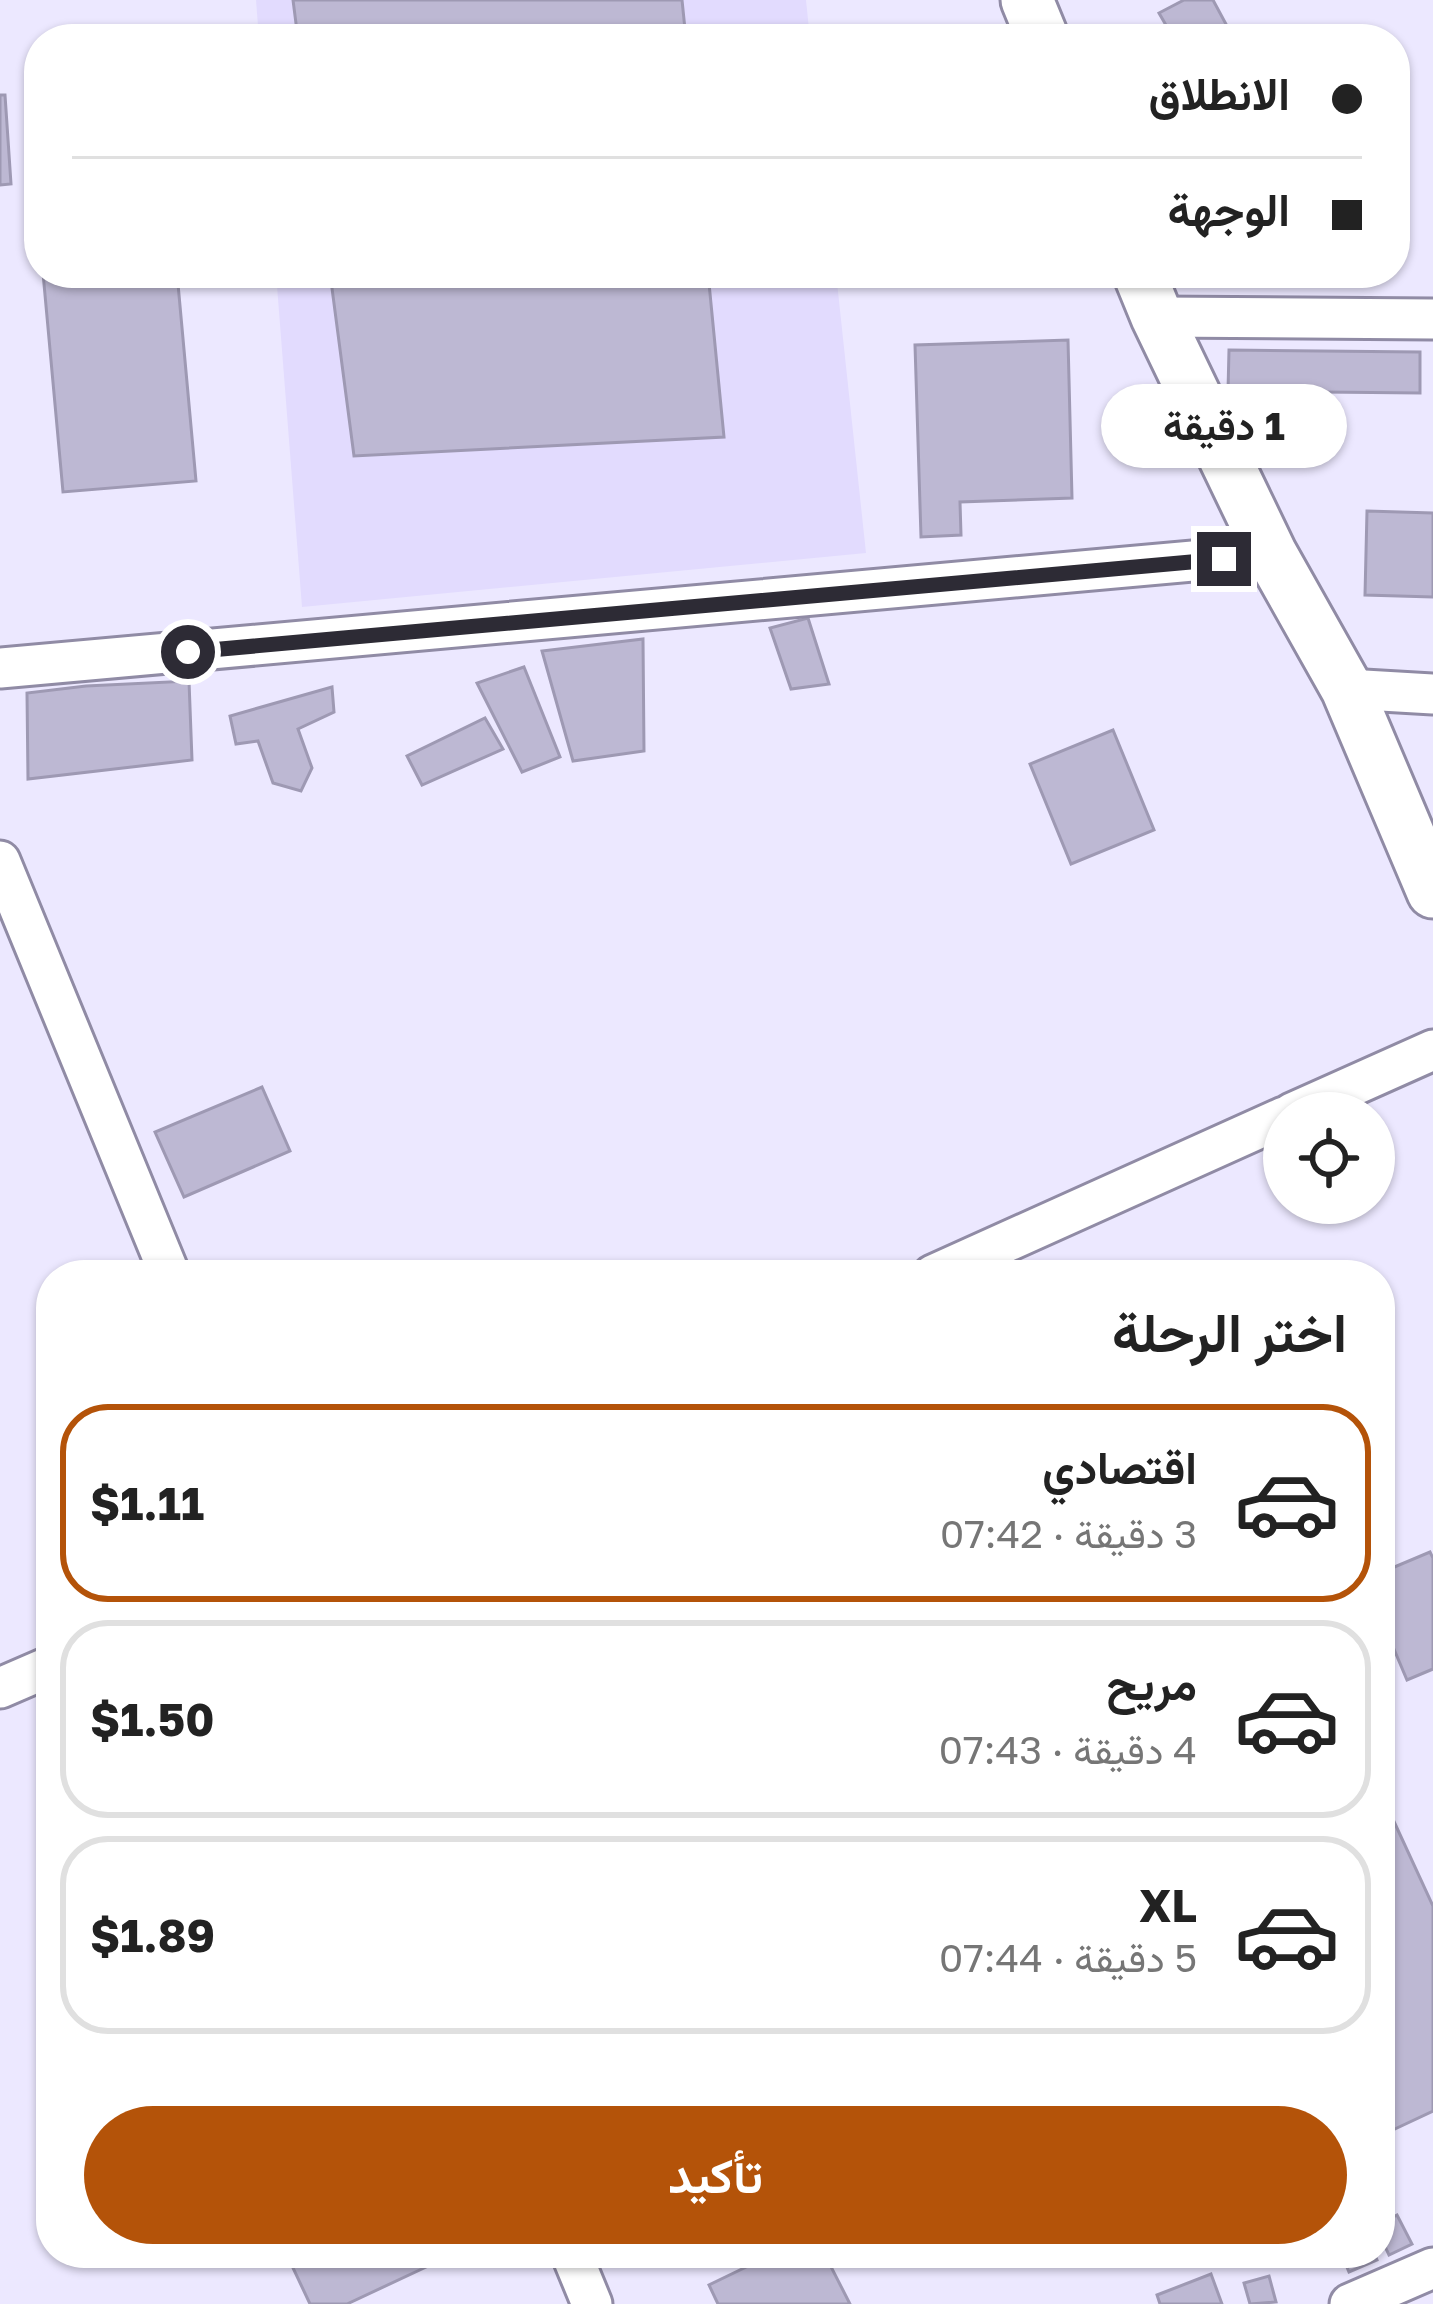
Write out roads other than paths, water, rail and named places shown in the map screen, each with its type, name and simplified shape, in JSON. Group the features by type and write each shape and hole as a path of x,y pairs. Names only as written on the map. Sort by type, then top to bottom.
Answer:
{"street":[{"path":"1148,295 1433,319"},
{"path":"1148,295 1271,554 1347,689 1433,892"},
{"path":"0,668 1271,554"},
{"path":"1347,689 1433,694"},
{"path":"0,861 164,1260"},
{"path":"1339,1092 1433,1050"},
{"path":"966,1260 1263,1126"},
{"path":"0,1688 36,1672"},
{"path":"577,2268 592,2304"},
{"path":"1350,2304 1433,2268"}]}
